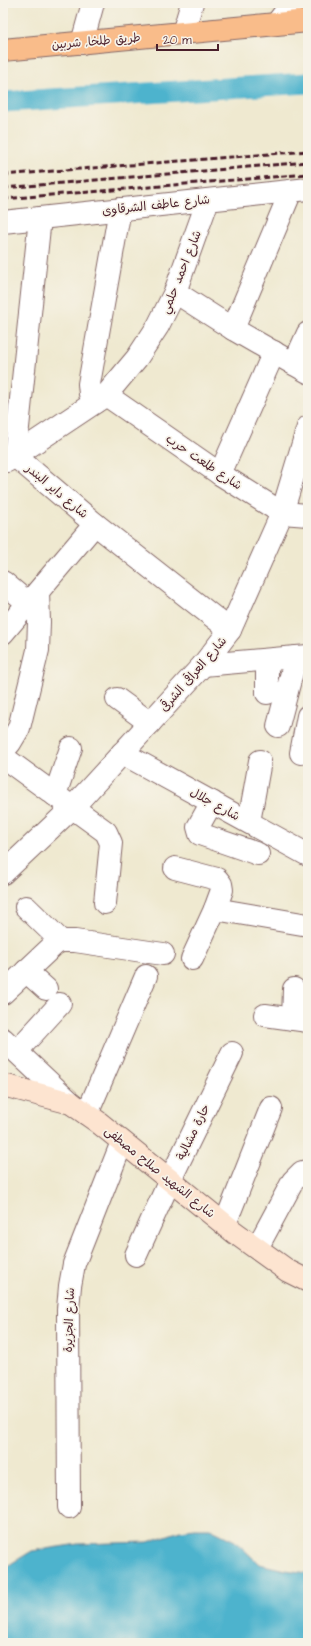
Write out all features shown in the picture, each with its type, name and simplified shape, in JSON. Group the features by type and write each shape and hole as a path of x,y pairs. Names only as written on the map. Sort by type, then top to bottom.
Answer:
{"main road":[{"name":"طريق طلخا, شربين","path":"3,50 308,21"},
{"name":"شارع الشهيد صلاح مصطفى","path":"3,1085 79,1108 225,1224 288,1271 308,1281"}],"street":[{"path":"82,43 93,3"},
{"path":"183,33 192,3"},
{"path":"277,24 292,3"},
{"path":"233,328 300,190"},
{"name":"شارع عاطف الشرقاوى","path":"3,222 300,190"},
{"name":"شارع احمد حلمي","path":"9,460 100,399 137,358 158,326 175,292 208,200"},
{"path":"100,399 90,394 89,384 120,209"},
{"name":"شارع داير البندر","path":"40,218 9,460 96,524 230,630"},
{"path":"175,292 301,368 308,333"},
{"path":"220,474 274,352"},
{"name":"شارع طلعت حرب","path":"100,399 282,513 308,515"},
{"name":"شارع العراقى الشرقى","path":"3,873 64,801 122,753 202,665 230,630 282,513 308,427"},
{"path":"3,633 96,524"},
{"path":"3,582 33,598 39,622 38,650 19,728 10,743 3,750"},
{"path":"202,665 302,657 278,726"},
{"path":"267,693 268,660"},
{"path":"116,699 150,723"},
{"path":"301,753 308,716"},
{"path":"64,801 71,748"},
{"name":"شارع جلال","path":"122,753 308,855"},
{"path":"3,757 106,832 109,836 111,842 105,903"},
{"path":"249,822 260,761"},
{"path":"212,802 198,827 200,834 258,854"},
{"path":"175,868 217,879 221,884 222,890 215,909 192,959"},
{"path":"26,907 61,941"},
{"path":"215,909 308,925"},
{"path":"3,993 49,948 61,941 75,941 163,954"},
{"path":"26,971 53,996 10,1045 79,1108 146,976"},
{"path":"265,1015 300,1020 294,989"},
{"name":"حارة مشالية","path":"136,1255 170,1180 232,1053"},
{"path":"225,1224 271,1108"},
{"name":"شارع الجزيرة","path":"69,1507 68,1309 70,1286 74,1264 122,1142"},
{"path":"257,1248 293,1180 302,1172 308,1171"}],"water":[{"path":"210,1529 235,1541 259,1564 285,1570 308,1573 308,1643 3,1643 3,1570 32,1551 78,1544 148,1542 180,1531"}],"waterway":[{"path":"3,102 308,83"}],"railway":[{"path":"3,175 308,151"},
{"path":"3,188 308,162"},
{"path":"3,199 308,174"}]}
